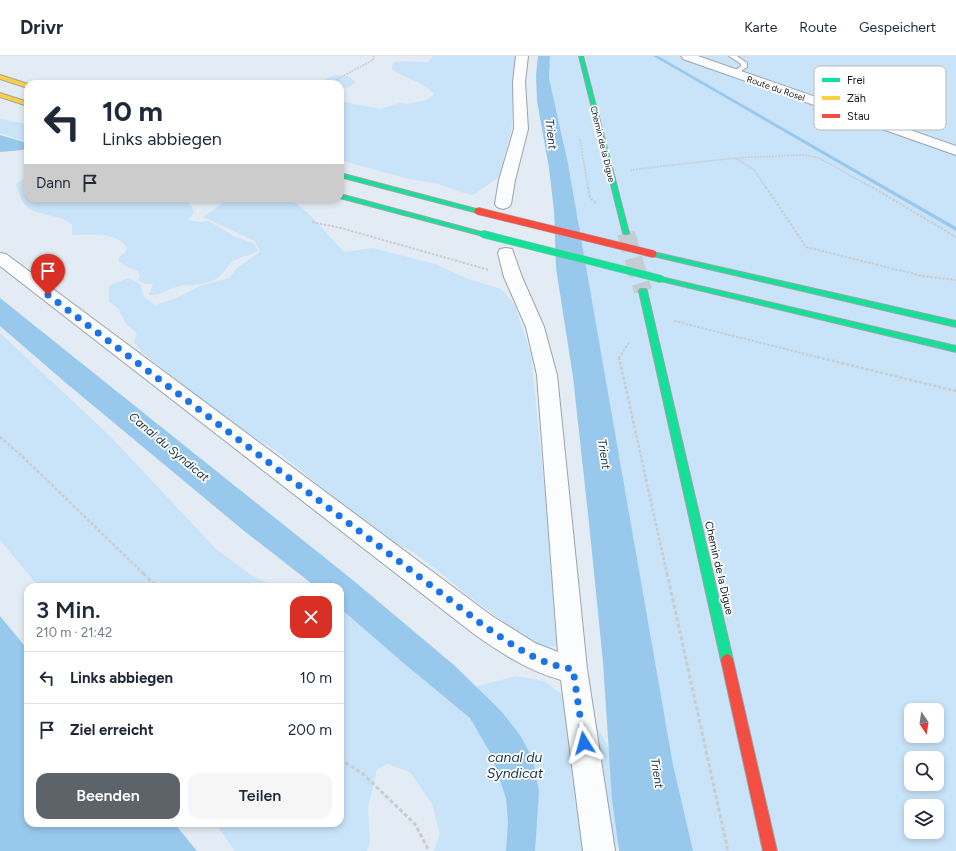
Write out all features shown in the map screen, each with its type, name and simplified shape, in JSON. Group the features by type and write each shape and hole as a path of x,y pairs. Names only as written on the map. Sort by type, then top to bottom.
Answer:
{"main road":[{"name":"Chemin de la Digue","path":"581,56 626,233"},
{"path":"0,77 24,85"},
{"path":"0,95 24,103"},
{"path":"344,176 653,254 956,324"},
{"path":"344,197 661,279 956,349"},
{"name":"Chemin de la Digue","path":"643,291 650,315 770,851"}],"street":[{"path":"503,204 507,180 521,129 519,82 522,56"},
{"name":"Route du Rosel","path":"687,56 814,101"},
{"name":"Route du Rosel","path":"896,130 956,151"},
{"path":"506,253 513,277 533,322 547,375 573,669 599,851"},
{"path":"0,258 483,625 532,656 552,665 573,669"}],"lane":[{"path":"732,56 744,63 744,67 735,73"}],"path":[{"path":"336,80 373,60 374,56"},
{"path":"610,169 634,170 735,158 803,155 816,157 878,191 956,237"},
{"path":"735,158 754,170 806,247 923,276 956,280"},
{"path":"312,222 341,228 513,277"},
{"path":"728,851 619,356 650,315 956,391"},
{"path":"0,437 24,458 153,583"},
{"path":"344,762 363,774 415,824 429,851"}],"shaded area":[{"path":"433,56 518,56 511,133 504,156 505,162 502,169 502,175 473,195 438,184 409,179 344,161 344,102 380,109 400,103 407,104 427,100 434,94 430,90 392,69 393,63 401,61 428,62"},
{"path":"548,56 956,56 956,851 663,851 545,88"},
{"path":"336,75 350,77 355,82 351,86 344,89 344,80 324,80"},
{"path":"0,119 24,123 24,141 0,133"},
{"path":"24,178 24,202 189,202 194,212 188,220 198,222 209,221 235,237 253,243 258,250 253,254 235,260 216,279 206,283 178,287 159,294 149,295 153,284 145,284 138,280 140,276 138,271 119,262 119,257 127,248 122,243 110,236 72,235 72,225 67,221 36,212 26,206 21,198 16,184"},
{"path":"225,202 296,203 311,216 344,252 372,248 435,264 468,279 501,289 515,305 531,355 558,623 557,646 541,647 520,634 410,550 375,536 348,509 278,452 227,420 143,353 134,342 137,333 126,324 118,308 109,302 109,286 128,278 140,284 144,297 155,305 177,298 200,286 229,278 237,268 260,252 255,241 203,217"},
{"path":"0,333 110,436 216,549 251,575 268,583 36,583 0,540"},
{"path":"344,607 436,690 446,694 517,676 544,681 592,717 619,768 625,791 616,851 434,851 440,834 432,804 410,772 387,764 377,769 368,807 370,841 367,851 235,851 218,827 344,827"}],"water":[{"name":"Trient","path":"538,56 550,56 549,78 568,164 673,765 693,851 619,851 612,799 603,662 589,523 573,377 556,268 554,211 549,168 537,101 536,75"},
{"path":"0,135 24,142 23,150 0,152"},
{"name":"canal du Syndicat","path":"0,298 354,581 455,666 501,711 520,735 533,759 539,792 535,851 506,851 508,822 506,798 491,754 470,718 344,611 344,583 311,583 243,530 66,383 0,326"},
{"path":"0,616 24,645 24,827 177,827 197,851 0,851"}],"waterway":[{"path":"655,56 956,229"}],"tunnel":[{"path":"626,233 643,291"}],"traffic: fast":[{"path":"581,56 626,233"},
{"path":"344,176 478,211"},
{"path":"344,197 483,234"},
{"path":"483,234 661,279"},
{"path":"653,254 956,324"},
{"path":"661,279 956,349"},
{"path":"643,291 727,660"}],"traffic: slow":[{"path":"0,77 24,85"},
{"path":"0,95 24,103"}],"traffic: jam":[{"path":"478,211 653,254"},
{"path":"727,660 770,851"}],"route":[{"path":"48,295 483,625 532,656 558,667 573,669 584,743"}],"water label":[{"name":"Canal du Syndicat","path":"169,447"}]}
